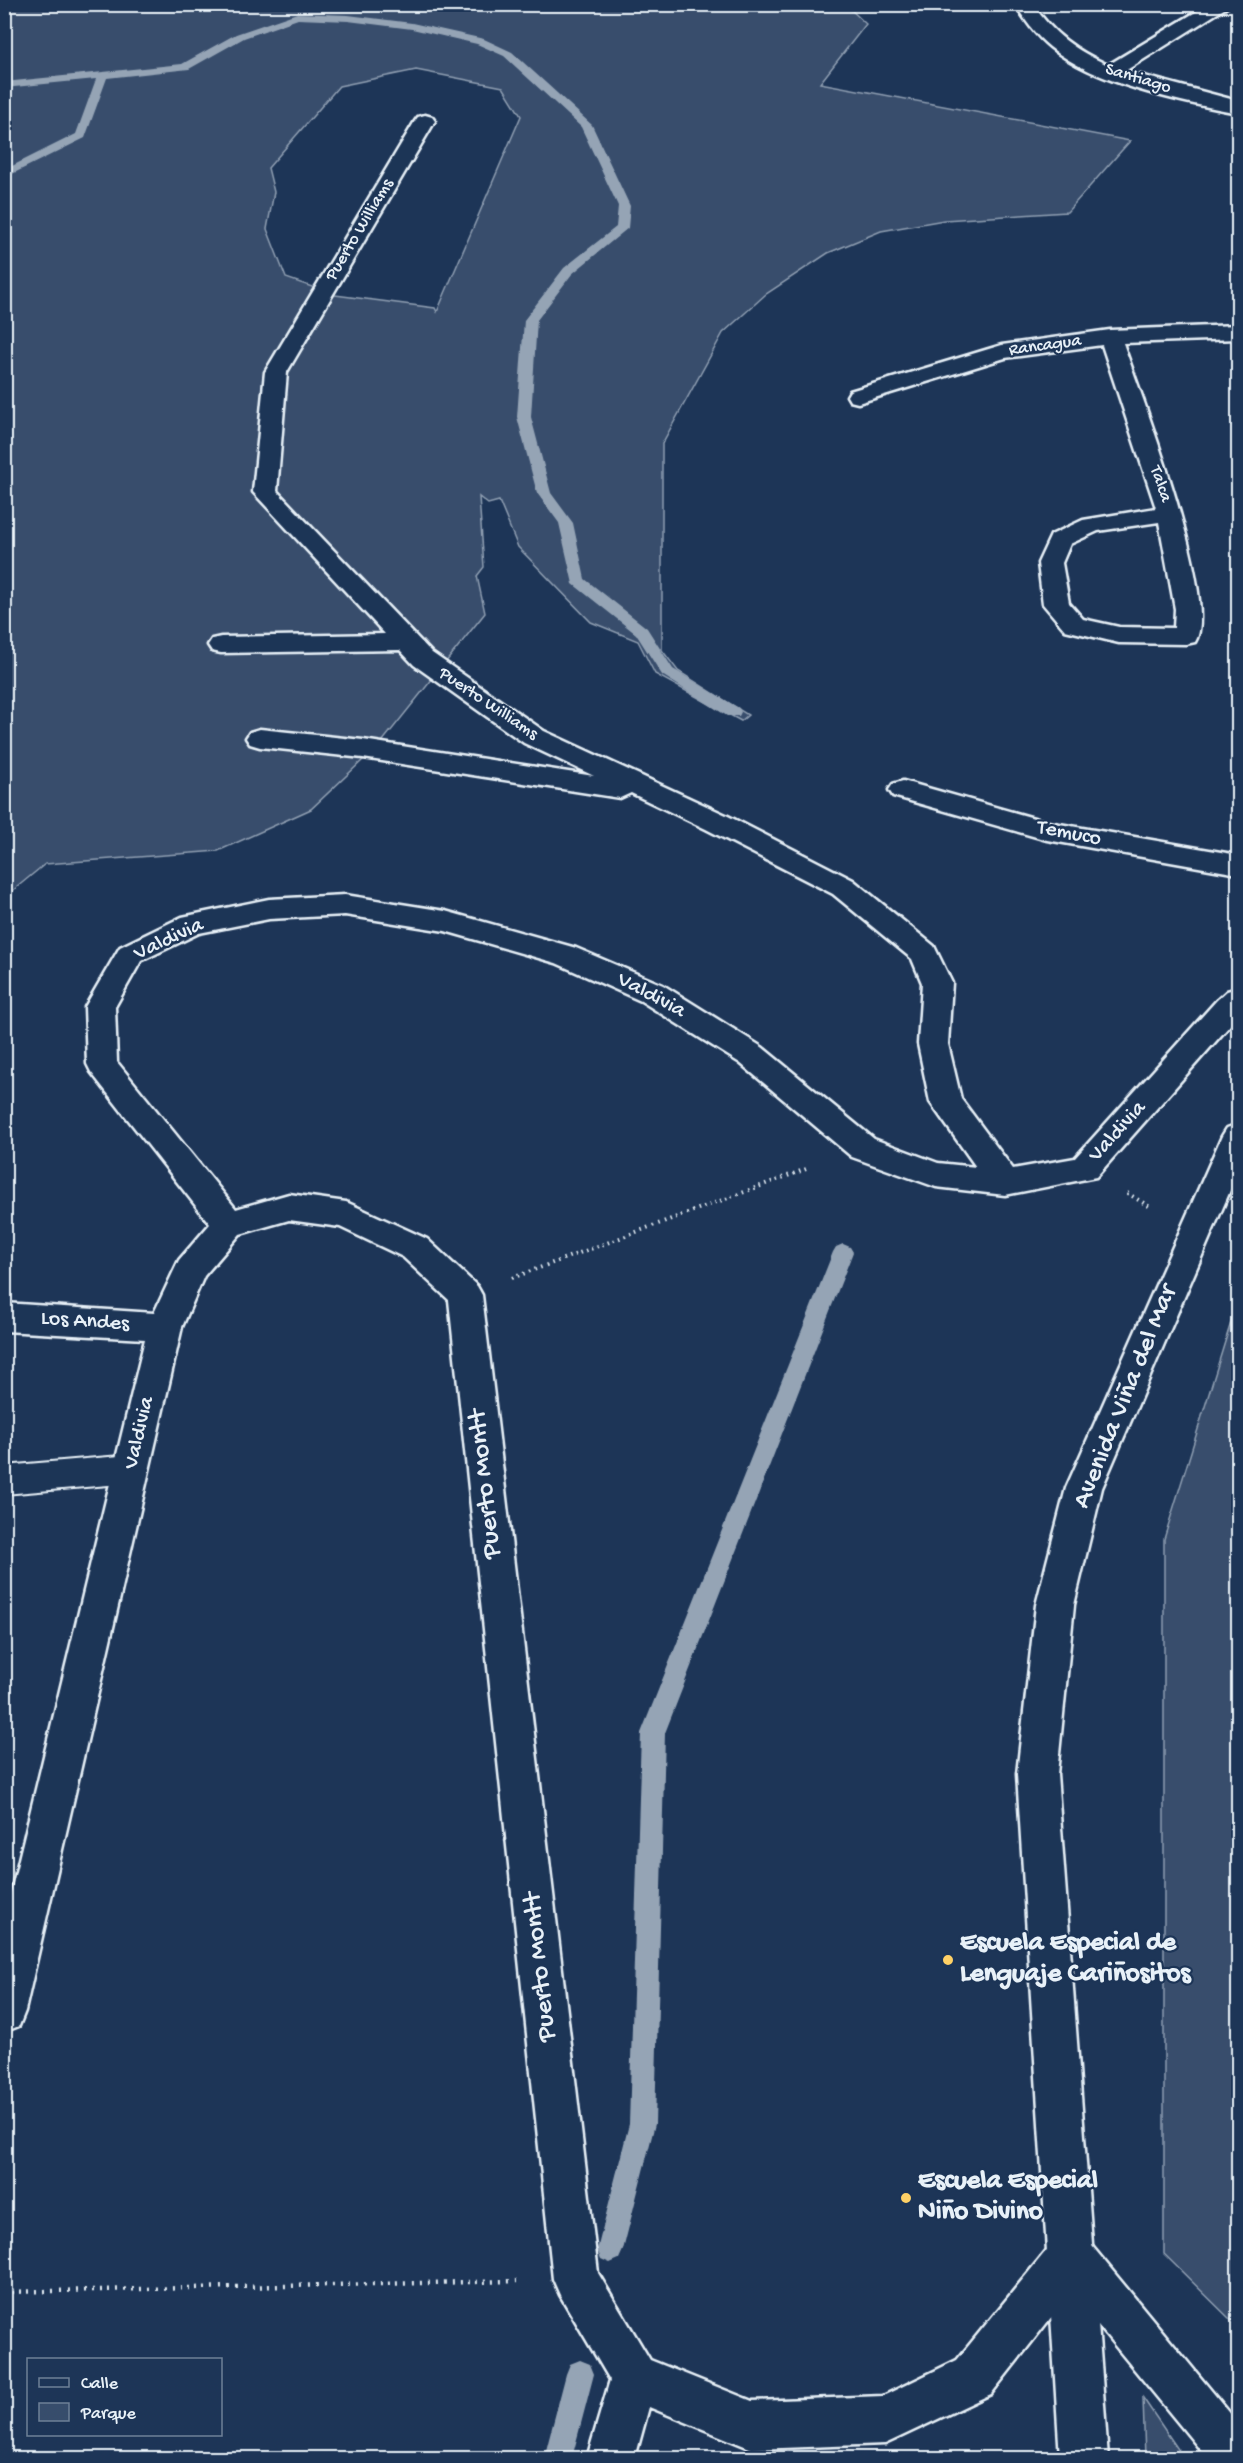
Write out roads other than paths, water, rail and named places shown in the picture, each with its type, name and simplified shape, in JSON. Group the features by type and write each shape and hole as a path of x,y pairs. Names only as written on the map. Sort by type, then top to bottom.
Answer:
{"street":[{"name":"Santiago","path":"1024,4 1037,24 1060,46 1109,73 1239,107"},
{"path":"1109,73 1223,4"},
{"name":"Puerto Williams","path":"426,121 276,372 265,492 423,659 534,737 658,795 843,887 924,953 937,983 933,1044 946,1102 1005,1183"},
{"name":"Rancagua","path":"858,396 1002,352 1110,337 1239,332"},
{"name":"Talca","path":"1110,337 1170,513 1188,609 1186,636 1119,635 1074,625 1056,604 1050,564 1060,540 1092,525 1170,513"},
{"path":"221,645 407,642"},
{"path":"260,738 363,749 658,795"},
{"name":"Temuco","path":"903,790 1047,831 1239,865"},
{"name":"Valdivia","path":"4,2011 165,1327 191,1269 229,1224 102,1064 100,1007 130,954 192,924 269,909 345,905 446,921 566,955 652,993 751,1055 863,1148 936,1175 1005,1183 1086,1168 1228,1008 1239,999"},
{"name":"Avenida Viña del Mar","path":"1084,2458 1037,1774 1055,1605 1084,1488 1239,1136"},
{"name":"Puerto Montt","path":"229,1224 289,1207 346,1215 415,1248 465,1295 576,2279 634,2377"},
{"name":"Los Andes","path":"4,1317 165,1327"},
{"path":"611,2458 634,2377 752,2425 885,2421 974,2377 1071,2256 1237,2458"}],"lane":[{"path":"4,1480 132,1469"}],"waterway":[{"path":"4,85 185,67 240,36 297,16 348,18 412,26 480,41 508,54 586,125 624,206 622,228 568,271 531,320 524,417 544,493 566,523 578,581 642,631 667,672 733,712"},
{"path":"4,175 81,136 102,77"},
{"path":"610,2250 642,2124 653,1733 843,1252"},
{"path":"558,2458 580,2374"}],"place":[{"name":"Escuela Especial de Lenguaje Cariñositos","path":"948,1960"},
{"name":"Escuela Especial Niño Divino","path":"906,2198"}]}
